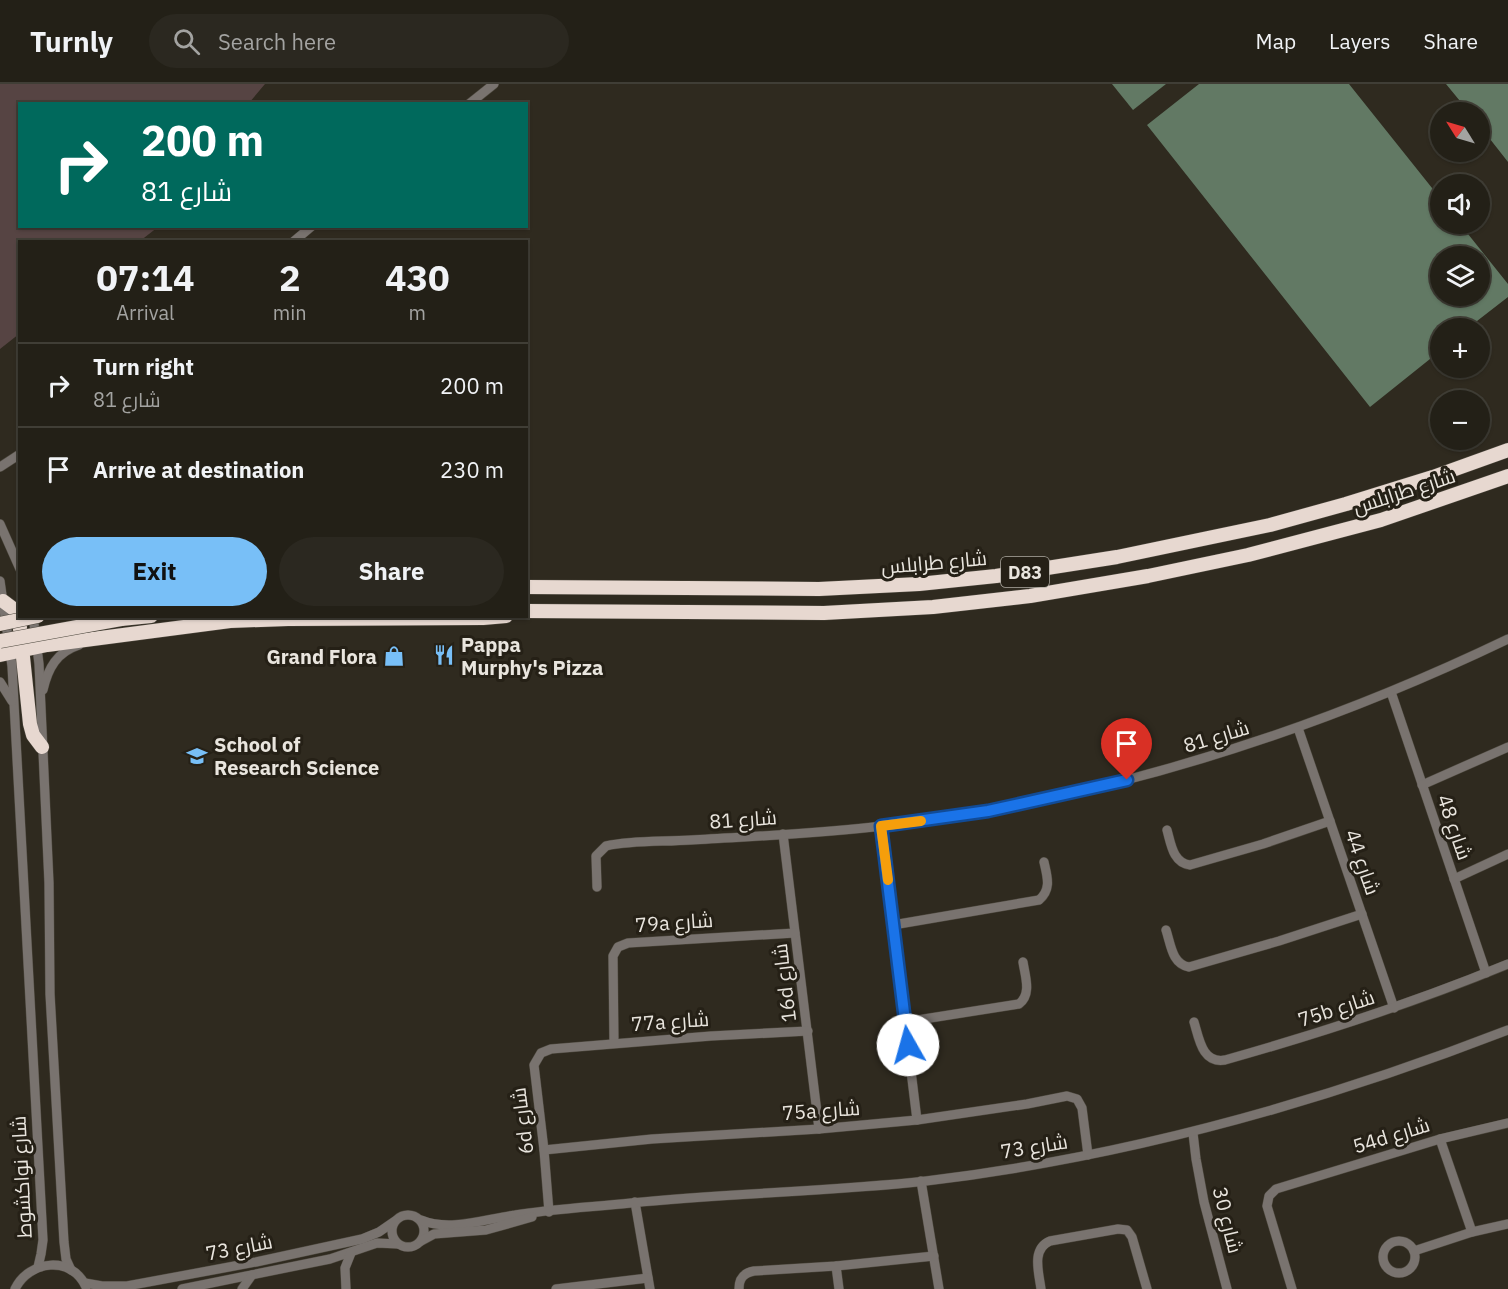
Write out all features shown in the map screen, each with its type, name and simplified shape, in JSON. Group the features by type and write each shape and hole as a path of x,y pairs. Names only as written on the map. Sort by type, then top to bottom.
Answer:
{"highway":[{"name":"شارع طرابلس","path":"528,586 642,589 819,589 919,584 996,576 1117,557 1270,525 1346,504 1508,450"},
{"name":"شارع طرابلس","path":"528,612 824,614 933,607 1030,596 1148,576 1268,550 1381,520 1508,476"},
{"path":"2,601 18,598"},
{"path":"2,601 12,606 18,614 11,652 33,735 42,747"},
{"path":"0,624 29,618"},
{"path":"0,641 136,618"},
{"path":"11,652 199,624 260,619 483,618"}],"street":[{"path":"472,102 494,84"},
{"path":"295,240 310,228"},
{"path":"0,467 18,455"},
{"path":"0,524 18,564"},
{"path":"11,548 18,557"},
{"path":"0,581 2,601"},
{"name":"شارع نواكشوط","path":"33,618 38,647 49,883 50,994 63,1242 71,1270"},
{"path":"40,701 46,676 56,659 70,648 100,638"},
{"name":"شارع 81","path":"597,887 596,856 606,846 881,826 988,811 1093,789 1196,761 1298,728 1390,692 1508,639"},
{"name":"شارع نواكشوط","path":"11,652 43,1240 38,1267"},
{"path":"0,682 14,706"},
{"name":"شارع 48","path":"1390,692 1486,973"},
{"name":"شارع 44","path":"1298,728 1394,1008"},
{"path":"1422,785 1508,747"},
{"path":"1167,830 1175,856 1182,863 1190,865 1263,844 1330,821"},
{"path":"881,826 917,1120"},
{"name":"16d شارع","path":"783,834 819,1129"},
{"path":"1454,879 1508,854"},
{"path":"893,925 1039,900 1044,896 1048,886 1044,862"},
{"path":"1166,930 1175,958 1179,963 1190,967 1362,915"},
{"name":"79a شارع","path":"614,1043 613,956 622,944 795,933"},
{"path":"905,1022 1019,1004 1027,993 1023,962"},
{"name":"75b شارع","path":"1194,1022 1205,1053 1219,1061 1282,1044 1394,1008 1508,964"},
{"name":"شارع 73","path":"421,1220 435,1224 453,1224 638,1202 924,1181 1091,1155 1190,1133 1333,1093 1423,1063 1508,1030"},
{"name":"77a شارع","path":"538,1057 551,1049 808,1031"},
{"name":"6d شارع","path":"538,1057 534,1070 551,1211"},
{"name":"75a شارع","path":"544,1150 652,1139 819,1129 917,1120 1018,1106 1067,1096 1077,1099 1080,1103 1091,1155"},
{"name":"54d شارع","path":"1292,1289 1272,1217 1273,1199 1287,1187 1440,1139 1508,1123"},
{"name":"شارع 30","path":"1190,1133 1213,1239 1227,1289"},
{"path":"1440,1139 1472,1232"},
{"path":"924,1181 939,1289"},
{"path":"638,1202 650,1289"},
{"name":"شارع 73","path":"421,1241 441,1233 486,1230 551,1211"},
{"path":"407,1214 421,1220 424,1231 421,1241 413,1247 398,1244 391,1230 395,1221 407,1214"},
{"name":"شارع 73","path":"86,1286 127,1286 265,1261 362,1239 379,1232 395,1221"},
{"path":"1414,1251 1472,1232 1508,1224"},
{"path":"1041,1289 1038,1254 1043,1244 1113,1229 1126,1230 1134,1241 1147,1289"},
{"name":"شارع 73","path":"182,1289 330,1259 377,1243 398,1244"},
{"path":"346,1289 344,1274 351,1253"},
{"path":"740,1289 739,1283 743,1276 753,1271 836,1266 934,1256"},
{"path":"330,1259 344,1274"},
{"path":"15,1288 29,1272 38,1267 55,1265 71,1270 86,1286"},
{"path":"836,1266 839,1289"},
{"path":"242,1289 252,1275"},
{"path":"556,1289 648,1278"},
{"path":"221,1282 233,1289"}],"shaded area":[{"path":"0,84 265,84 250,102 18,102 18,228 157,228 141,240 18,240 18,335 0,349"},
{"path":"1112,84 1166,84 1133,110"},
{"path":"1199,84 1349,84 1430,185 1430,234 1468,234 1478,246 1430,246 1430,306 1490,306 1490,262 1508,284 1508,297 1481,318 1430,318 1430,359 1370,407 1147,125"},
{"path":"1446,84 1508,84 1508,162 1490,139 1490,102 1461,102"}],"slow traffic":[{"path":"888,880 881,826 921,821"}],"place":[{"name":"Pappa Murphy's Pizza","path":"444,655"},
{"name":"Grand Flora","path":"394,656"},
{"name":"School of Research Science","path":"197,756"}],"route":[{"path":"908,1045 881,826 988,811 1127,780"}]}
